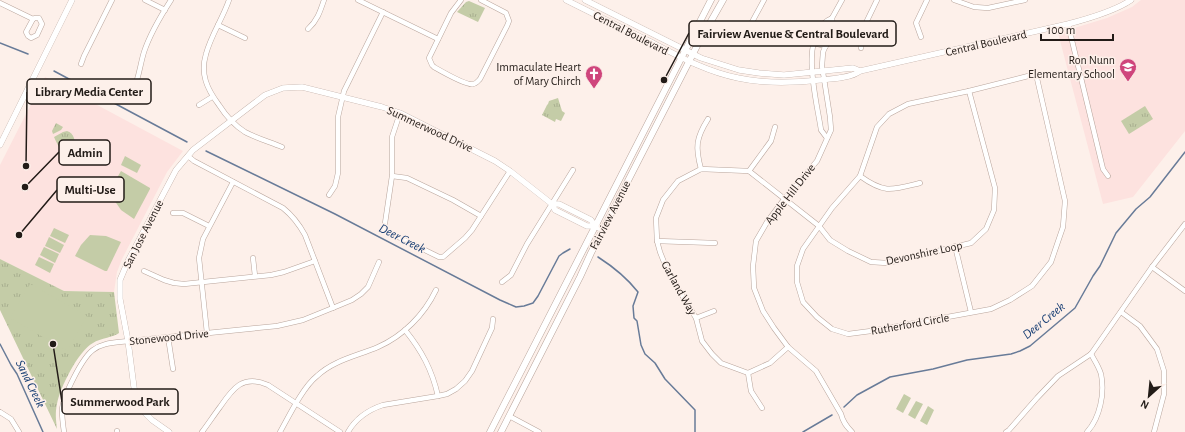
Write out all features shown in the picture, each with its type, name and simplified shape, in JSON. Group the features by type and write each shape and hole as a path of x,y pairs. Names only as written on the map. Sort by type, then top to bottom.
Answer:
{"main road":[{"name":"Fairview Avenue","path":"490,432 710,0"},
{"name":"Fairview Avenue","path":"501,432 693,53 723,0"}],"street":[{"path":"0,145 72,0"},
{"path":"82,64 84,56 112,0"},
{"path":"145,0 164,10"},
{"path":"133,91 147,44 164,10 171,0"},
{"path":"229,0 206,52 204,63 205,80 212,97 231,121 248,134 282,147"},
{"path":"308,29 317,19 324,0"},
{"path":"359,0 438,39"},
{"path":"461,0 451,13 429,56 432,65 464,82 473,84 480,79 509,21 506,13 481,0"},
{"name":"Central Boulevard","path":"566,0 710,70 737,78 784,83 825,80 856,75 860,71 1068,24 1089,18 1125,4 1131,0"},
{"name":"Central Boulevard","path":"585,0 693,53 713,62 739,70 784,75 853,68 860,71"},
{"path":"764,0 746,32 777,36"},
{"name":"Apple Hill Drive","path":"842,0 832,18 831,34 824,52 822,66 824,71 831,130 817,161 785,198 767,222 756,241 753,266 754,288 763,311 788,347 816,371 841,414 843,421 852,432"},
{"path":"861,48 862,31 877,0"},
{"path":"921,37 916,23 927,0"},
{"path":"954,0 974,7 988,8 1025,0"},
{"path":"0,4 33,19"},
{"path":"329,195 335,186 338,173 338,117 342,96 383,12"},
{"name":"Apple Hill Drive","path":"827,138 821,130 813,81 812,64 813,43 819,29 825,21 832,18"},
{"path":"1068,24 1102,169 1108,176"},
{"path":"218,25 245,38"},
{"path":"819,29 831,34"},
{"path":"813,43 826,46"},
{"name":"Rutherford Circle","path":"1036,74 1065,201 1063,227 1051,262 1032,286 1010,300 990,308 871,331 848,334 832,329 817,317 803,302 797,282 797,266 803,249 819,226 832,208 860,176 877,127 889,114 908,104 969,91 1036,74"},
{"name":"Summerwood Drive","path":"231,121 265,95 283,88 302,87 382,107 400,113 495,161 552,204 555,210 588,226 595,226 603,230"},
{"name":"Devonshire Loop","path":"785,198 819,226 830,240 871,262 887,263 971,243 986,229 994,210 995,188 969,91"},
{"path":"199,105 212,97"},
{"path":"817,105 828,103"},
{"path":"400,113 392,137 392,176 384,230 439,257 443,257 472,230 510,171"},
{"path":"819,118 830,117"},
{"path":"701,169 697,154 697,142 701,130 708,119"},
{"name":"San Jose Avenue","path":"169,432 152,420 139,404 134,388 128,341 120,299 120,280 131,254 176,170 193,150 231,121"},
{"path":"775,127 770,141 750,170 785,198"},
{"path":"188,156 194,161 283,208 292,215 300,224 305,235 333,308"},
{"name":"Garland Way","path":"748,373 721,363 702,341 696,318 668,272 660,252 657,241 656,218 664,200 678,181 701,169 750,170"},
{"path":"502,282 511,274 527,244 573,170"},
{"path":"392,176 407,178 453,200 481,216"},
{"path":"860,176 880,188 894,189 920,183"},
{"path":"207,333 199,258 200,248 209,226 233,182"},
{"path":"173,213 183,213 209,226"},
{"path":"1006,432 1058,376 1091,354 1152,267 1185,224"},
{"path":"657,241 715,243"},
{"path":"955,246 971,312"},
{"path":"253,258 255,276"},
{"path":"144,270 164,280 184,284 271,275 315,261"},
{"name":"Stonewood Drive","path":"64,432 62,409 65,399 85,358 92,350 99,346 108,343 289,324 303,320 352,300 360,294 368,287 379,262"},
{"path":"1152,267 1185,291"},
{"path":"280,432 308,385 317,375 338,362 378,347 405,330 425,308 436,290"},
{"path":"696,318 714,311"},
{"path":"1121,312 1140,326 1157,349 1164,371 1164,394 1154,432"},
{"path":"348,432 357,420 376,407 438,396 456,389 472,371 492,328 493,319"},
{"path":"405,330 415,342 427,364 435,381 438,396"},
{"path":"168,337 173,368"},
{"path":"762,408 751,391 748,373 770,363 788,347"},
{"path":"1087,432 1098,414 1102,385 1101,374 1091,354"},
{"path":"202,432 230,392 242,382 252,381 260,381 268,384 340,432"},
{"path":"0,412 11,419 20,432"},
{"path":"509,416 539,432"}],"shaded area":[{"name":"Ron Nunn Elementary School","path":"1141,0 1185,0 1185,131 1133,197 1103,204 1058,33 1107,18 1132,7"},
{"path":"45,77 183,151 167,172 122,259 117,272 114,292 64,291 0,259 0,165"}],"green space":[{"path":"469,1 485,8 478,22 457,12 466,2"},
{"path":"558,98 562,111 565,113 561,121 556,119 555,122 542,115 549,101"},
{"path":"1145,106 1153,119 1129,134 1121,121"},
{"path":"56,123 63,127 61,130 53,134 52,131"},
{"path":"67,131 74,138 74,148 63,149 59,147 54,137"},
{"path":"125,156 141,165 137,173 121,165"},
{"path":"121,171 150,188 134,219 121,210 112,197 114,183"},
{"path":"54,228 69,235 65,243 50,236"},
{"path":"90,235 106,236 121,242 107,271 75,256 81,245"},
{"path":"49,237 64,245 60,253 45,246"},
{"path":"44,247 59,254 55,263 40,255"},
{"path":"39,257 54,264 50,273 35,265"},
{"path":"0,259 64,291 114,292 119,333 99,340 87,347 70,370 57,404 57,429 0,310"},
{"path":"30,284 87,316 67,351 10,318"},
{"path":"904,394 911,398 903,413 896,409"},
{"path":"916,401 923,404 915,419 908,415"},
{"path":"928,406 934,410 927,425 920,421"}],"waterway":[{"name":"Deer Creek","path":"0,43 28,54"},
{"name":"Deer Creek","path":"54,71 187,142"},
{"name":"Deer Creek","path":"206,151 335,214 516,307 533,303 559,256 570,249"},
{"name":"Deer Creek","path":"844,407 857,395 890,377 933,369 967,360 1011,354 1030,346 1075,308 1100,266 1116,233 1136,209 1150,197 1185,152"},
{"name":"Deer Creek","path":"598,257 609,264 638,292 633,306 634,318 637,321 641,345 645,354 655,363 665,379 695,410 695,432"},
{"name":"Sand Creek","path":"0,344 17,374 43,432"},
{"name":"Deer Creek","path":"803,432 832,415"}],"place":[{"name":"Fairview Avenue & Central Boulevard","path":"664,80"},
{"name":"Ron Nunn Elementary School","path":"1128,82"},
{"name":"Immaculate Heart of Mary Chirch","path":"594,89"},
{"name":"Library Media Center","path":"26,166"},
{"name":"Admin","path":"25,187"},
{"name":"Multi-Use","path":"19,235"},
{"name":"Summerwood Park","path":"53,344"}]}
